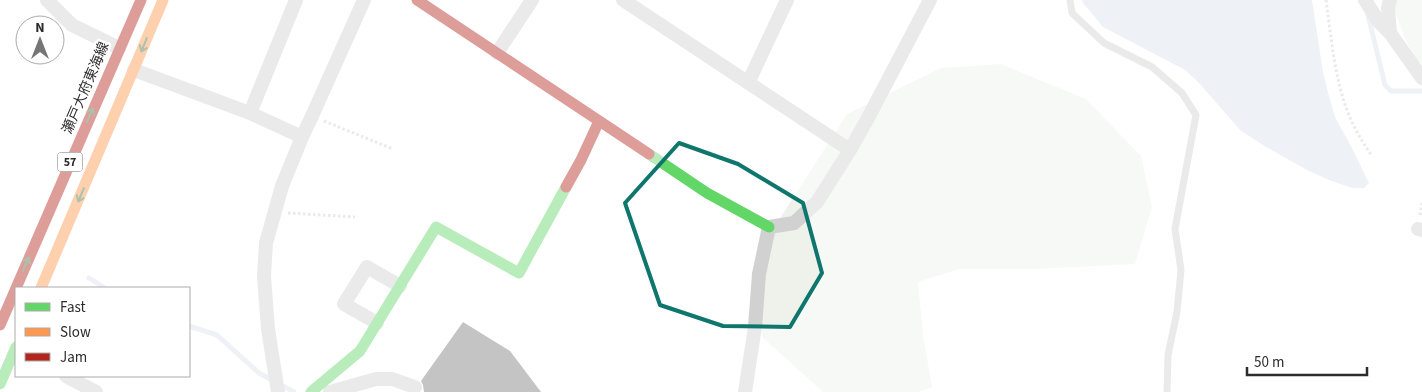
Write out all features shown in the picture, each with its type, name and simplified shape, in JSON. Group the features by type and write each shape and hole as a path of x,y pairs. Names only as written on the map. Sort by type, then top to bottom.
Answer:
{"street":[{"path":"47,0 72,25 119,48"},
{"name":"瀬戸大府東海線","path":"16,287 140,0"},
{"name":"57","path":"42,287 163,0"},
{"path":"250,113 296,0"},
{"path":"278,392 268,329 264,276 266,243 282,186 364,0"},
{"path":"417,0 707,193 769,227 794,223 817,202 868,118 930,0"},
{"path":"497,54 532,0"},
{"path":"624,0 850,150"},
{"path":"748,83 788,0"},
{"path":"1365,0 1379,22 1390,33 1422,78"},
{"path":"1388,3 1390,33"},
{"path":"134,70 250,113 302,137"},
{"path":"317,391 360,351 436,227 519,272 581,160 599,121"},
{"path":"745,392 755,327 759,274 769,227"},
{"path":"377,324 344,304 367,267 400,286"},
{"name":"瀬戸大府東海線","path":"0,325 15,290"},
{"path":"0,384 15,350"},
{"path":"68,377 96,392"},
{"path":"330,392 376,379 392,379 415,387"}],"lane":[{"path":"1070,0 1072,13 1104,43 1152,67 1182,93 1196,115 1176,229 1180,270 1177,312 1168,355 1167,392"}],"path":[{"path":"1326,0 1340,88 1348,114 1357,133 1372,156"},
{"path":"312,116 393,149"},
{"path":"274,212 355,217"}],"highlighted area":[{"path":"679,143 738,164 803,203 822,273 790,327 723,326 660,305 625,203"}],"shaded area":[{"path":"1082,0 1312,0 1323,72 1335,117 1369,183 1364,188 1352,188 1329,180 1266,147 1240,130 1199,83 1185,70 1103,27"},
{"path":"1396,0 1422,0 1422,64 1417,60 1405,39 1394,8"},
{"path":"1001,64 1086,99 1141,156 1152,207 1135,264 1034,269 959,269 918,282 923,335 932,387 918,392 823,392 762,337 761,296 773,229 847,114 941,68"}],"building":[{"path":"463,322 510,351 541,392 424,392 421,381"}],"waterway":[{"path":"1368,15 1385,85 1391,91 1422,91"},
{"path":"89,278 103,287"},
{"path":"190,326 217,335 259,373 294,392"}],"traffic: fast":[{"path":"649,154 707,193 769,227"},
{"path":"311,392 360,351 436,227 519,273 566,187"},
{"path":"0,384 15,349"}],"traffic: slow":[{"path":"41,287 163,0"}],"traffic: jam":[{"path":"16,287 141,0"},
{"path":"417,0 649,154"},
{"path":"566,187 599,121"},
{"path":"0,325 15,290"}]}
